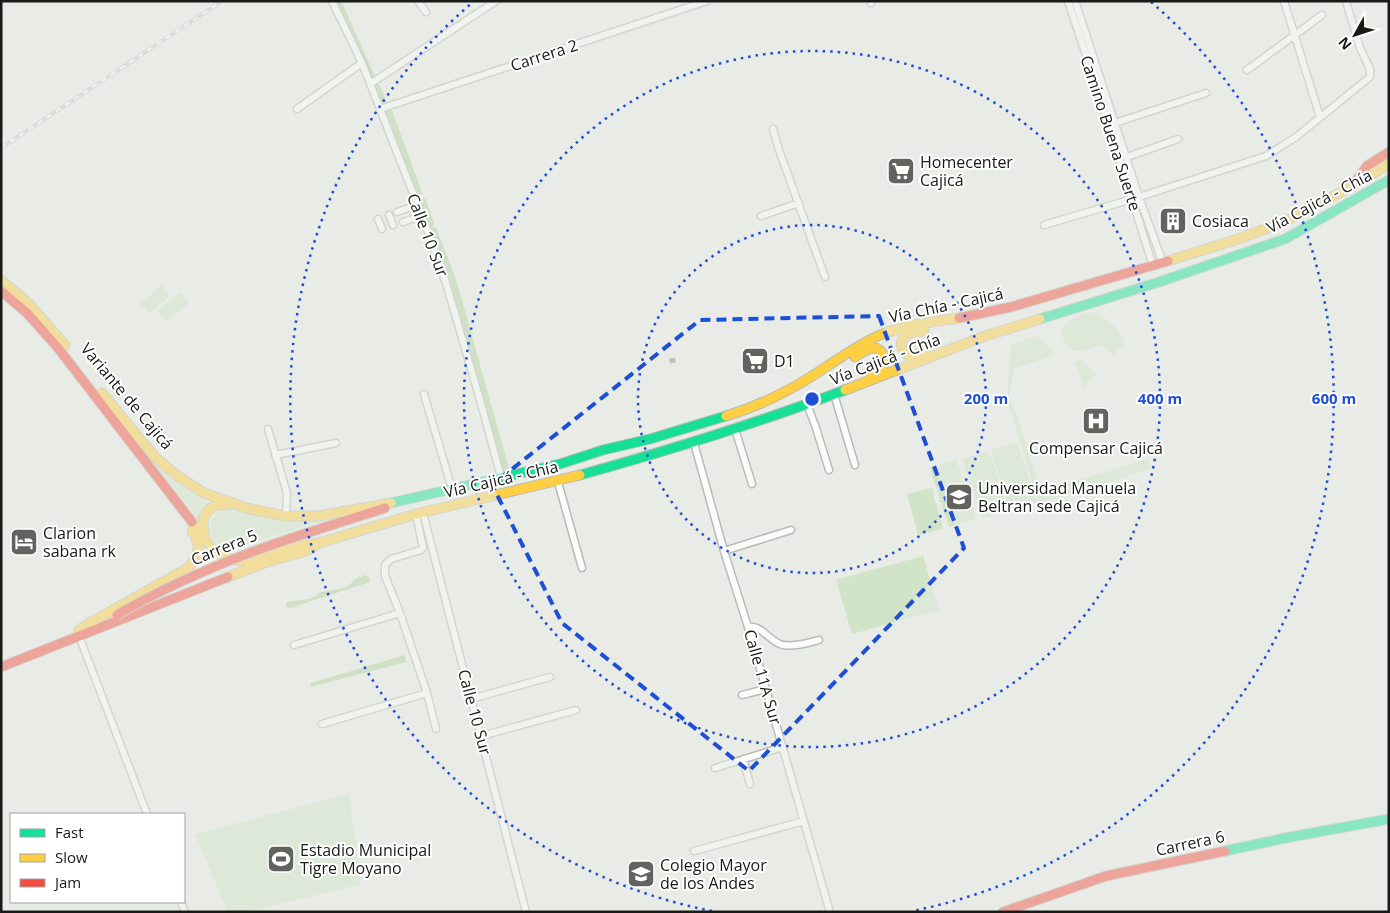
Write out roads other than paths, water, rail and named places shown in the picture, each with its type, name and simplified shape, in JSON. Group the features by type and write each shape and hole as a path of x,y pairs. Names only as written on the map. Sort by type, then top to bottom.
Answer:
{"main road":[{"path":"1351,187 1367,166 1389,152"},
{"name":"Vía Chía - Cajicá","path":"394,503 560,464 741,411 791,389 880,335 905,327 1011,307 1163,263 1266,229 1351,187 1389,164"},
{"name":"Vía Cajicá - Chía","path":"319,543 419,513 558,482 736,429 838,393 986,336 1156,283 1285,238 1308,227 1389,180"},
{"name":"Variante de Cajicá","path":"1,280 40,315 128,427 155,457 191,486 233,504 286,516 335,514 394,503"},
{"name":"Variante de Cajicá","path":"1,290 28,314 58,348 206,540 221,555 242,561 319,543"},
{"path":"963,317 949,327 906,335 902,339 901,345 903,350 906,354 912,356 1020,318 1032,321"},
{"path":"812,376 826,375 866,350 874,348 883,354 885,359 882,368 847,384 838,393"},
{"path":"76,637 79,630 86,625 188,568 195,560 198,552 196,537 177,510 169,493"},
{"path":"206,540 202,530 202,521 206,512 214,506 223,503 233,504"},
{"name":"Carrera 5","path":"76,637 160,591 221,563 267,546 384,509 394,503"},
{"name":"Carrera 5","path":"1,667 264,563 306,550 319,543"},
{"name":"Carrera 6","path":"1003,912 1106,876 1285,838 1389,819"}],"street":[{"name":"Calle 10 Sur","path":"332,1 362,63 446,283 501,477"},
{"path":"418,1 426,12"},
{"path":"370,84 496,1"},
{"name":"Carrera 2","path":"380,109 707,1"},
{"name":"Camino Buena Suerte","path":"1068,1 1078,21 1136,198 1163,263"},
{"name":"Camino Buena Suerte","path":"1075,1 1078,21"},
{"path":"1284,1 1320,116"},
{"path":"1044,225 1136,198 1266,156 1296,137 1370,78 1370,68 1360,48 1346,1"},
{"path":"1247,70 1322,15"},
{"path":"297,109 362,63"},
{"path":"1112,124 1206,93"},
{"name":"Camino Buena Suerte","path":"1112,124 1126,157 1153,266"},
{"path":"773,129 825,276"},
{"path":"1126,157 1178,139"},
{"path":"761,216 799,203"},
{"path":"417,204 400,211 406,222 422,216"},
{"path":"389,215 393,226"},
{"path":"378,219 382,229"},
{"path":"838,393 856,465"},
{"path":"424,394 452,489"},
{"path":"807,404 828,470"},
{"path":"268,429 286,493 286,516"},
{"path":"736,429 752,484"},
{"path":"276,455 336,443"},
{"name":"Calle 11A Sur","path":"694,443 830,912"},
{"path":"558,482 582,568"},
{"name":"Calle 10 Sur","path":"419,513 472,699 526,912"},
{"path":"419,513 423,548 391,559 385,565 384,576 400,613 436,729"},
{"path":"724,551 791,530"},
{"path":"294,645 400,613"},
{"path":"748,627 756,627 783,645 819,640"},
{"path":"76,637 147,813"},
{"path":"472,699 550,677"},
{"path":"742,695 766,689"},
{"path":"322,724 426,693"},
{"path":"481,736 576,710"},
{"path":"714,768 783,748"},
{"path":"743,759 750,784"},
{"path":"694,852 804,821"}],"waterway":[{"path":"338,1 372,77"},
{"path":"377,87 384,103"},
{"path":"389,111 419,193"},
{"path":"423,201 431,224"},
{"path":"434,230 454,283 506,469"}],"tunnel":[{"path":"672,358 673,363"}],"railway":[{"path":"1,148 222,1"}],"place":[{"name":"Homecenter Cajicá","path":"901,171"},
{"name":"Cosiaca","path":"1173,221"},
{"name":"D1","path":"755,361"},
{"name":"Compensar Cajicá","path":"1096,421"},
{"name":"Universidad Manuela Beltran sede Cajicá","path":"959,497"},
{"name":"Clarion sabana rk","path":"24,542"},
{"name":"Estadio Municipal Tigre Moyano","path":"281,859"},
{"name":"Colegio Mayor de los Andes","path":"641,874"}]}
